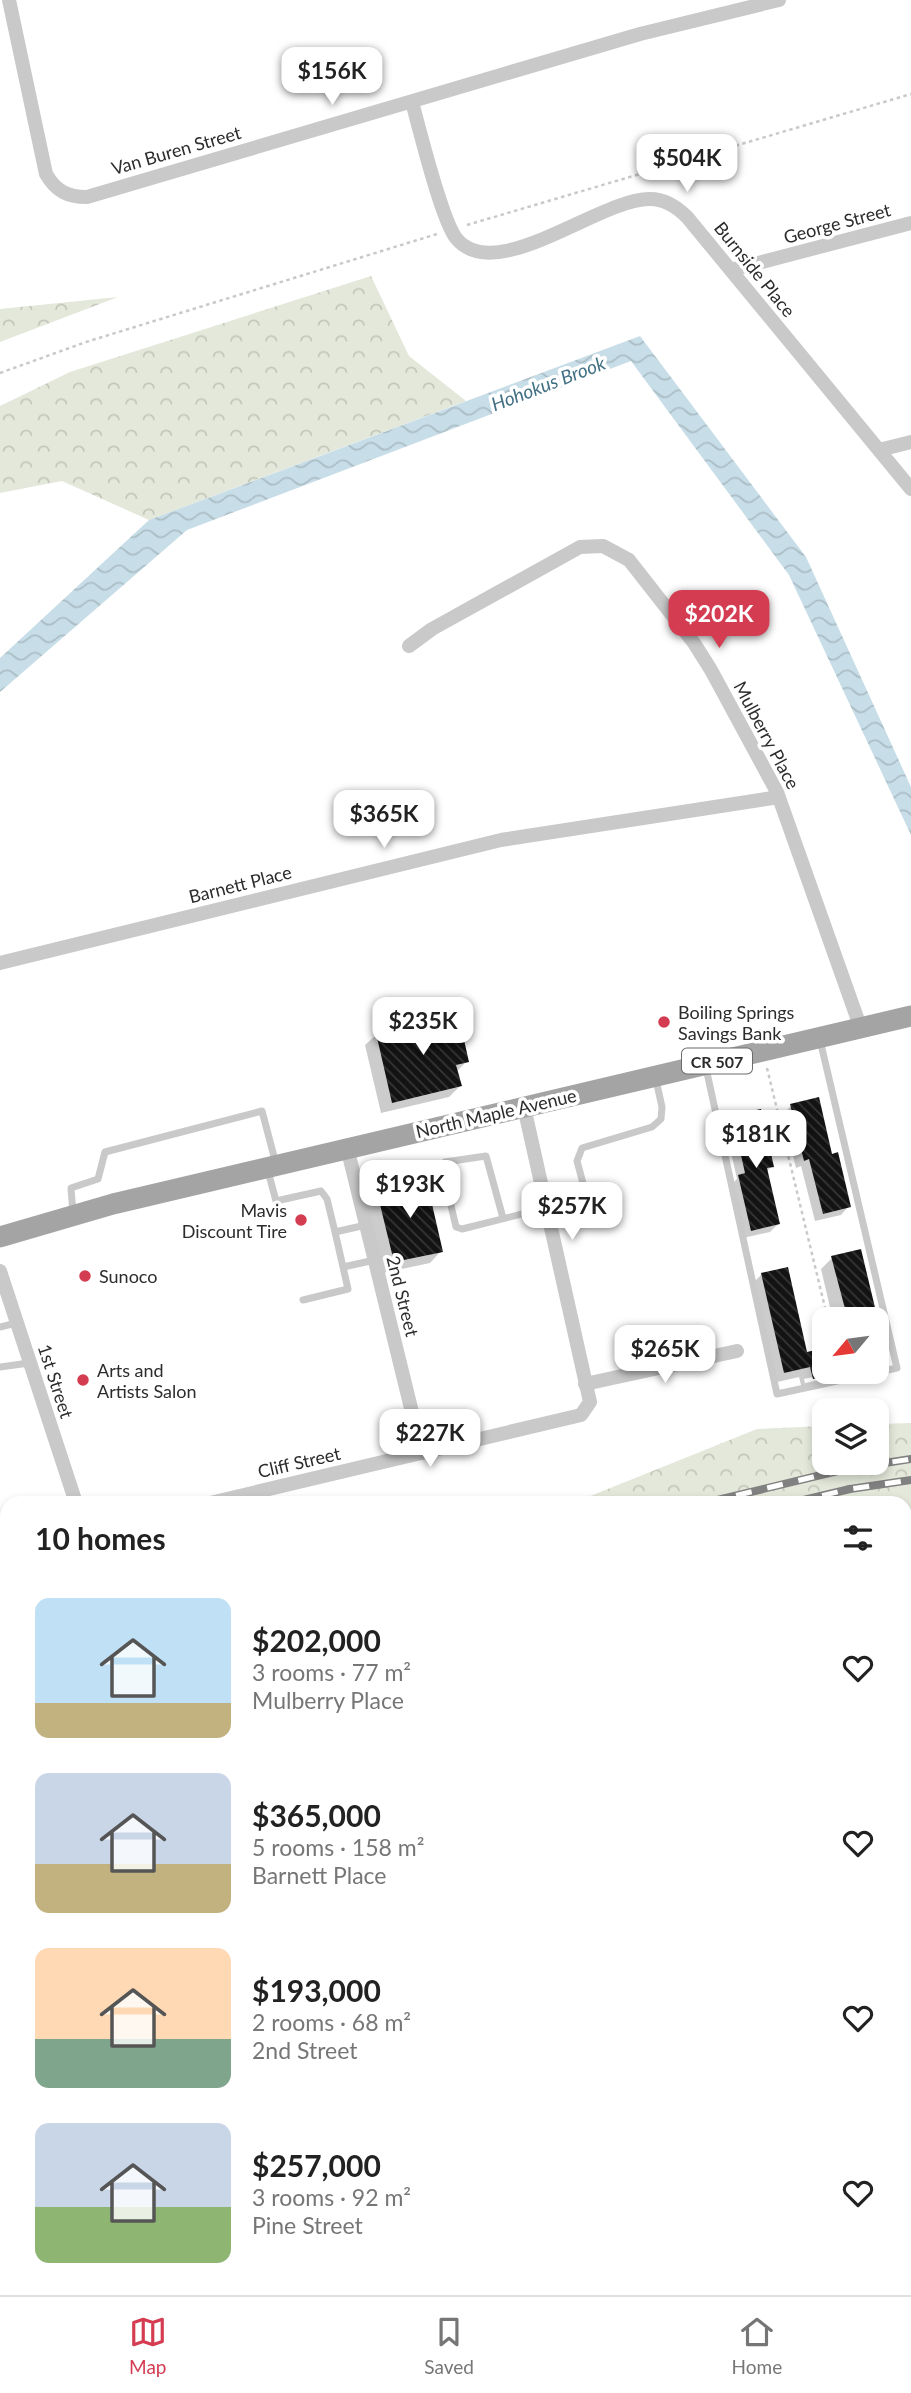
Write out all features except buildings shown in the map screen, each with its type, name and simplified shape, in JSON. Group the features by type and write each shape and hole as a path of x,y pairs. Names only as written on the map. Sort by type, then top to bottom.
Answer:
{"main road":[{"name":"North Maple Avenue","path":"0,1237 348,1147 911,1016"}],"street":[{"name":"Van Buren Street","path":"9,0 46,174 53,186 74,197 87,197 640,34 779,0"},
{"name":"Burnside Place","path":"412,102 450,230 468,249 481,254 501,253 636,200 651,198 679,209 911,489"},
{"name":"George Street","path":"731,270 911,223"},
{"path":"879,450 911,442"},
{"name":"Mulberry Place","path":"410,646 432,629 570,551 587,545 614,550 642,575 694,643 744,727 779,797 860,1026"},
{"name":"Barnett Place","path":"0,963 501,840 779,797"},
{"path":"524,1107 585,1384 737,1351"},
{"name":"2nd Street","path":"348,1147 422,1453"},
{"name":"1st Street","path":"0,1271 74,1496"},
{"name":"Cliff Street","path":"240,1496 581,1415 590,1402 585,1384"}],"lane":[{"path":"705,1064 778,1394 897,1368 819,1036"},
{"path":"503,1218 486,1156 445,1163 442,1167 456,1227 462,1228 503,1218 579,1214 587,1202 577,1161 582,1148 594,1142 652,1127 661,1119 662,1107 655,1076"},
{"path":"73,1216 71,1188 98,1180 105,1153 262,1111 276,1201 321,1191 327,1199 348,1289 303,1300"},
{"path":"335,1232 366,1225"},
{"path":"343,1267 375,1260"},
{"path":"0,1327 16,1323"},
{"path":"0,1367 29,1363"}],"path":[{"path":"762,1051 825,1307"}],"green space":[{"path":"371,276 409,356 466,401 149,520 62,481 0,493 0,406 70,372"},
{"path":"118,297 0,342 0,309"},
{"path":"911,1423 911,1496 590,1496 757,1429 812,1427 812,1475 889,1475 889,1424"}],"water":[{"name":"Hohokus Brook","path":"640,336 806,557 911,787 911,835 789,575 631,361 187,530 0,692 0,658 149,520"}],"railway":[{"path":"734,1496 846,1469 911,1459"},
{"path":"820,1496 911,1480"}],"place":[{"name":"Boiling Springs Savings Bank","path":"664,1022"},
{"name":"Mavis Discount Tire","path":"301,1220"},
{"name":"Sunoco","path":"85,1276"},
{"name":"Arts and Artists Salon","path":"83,1380"}]}
